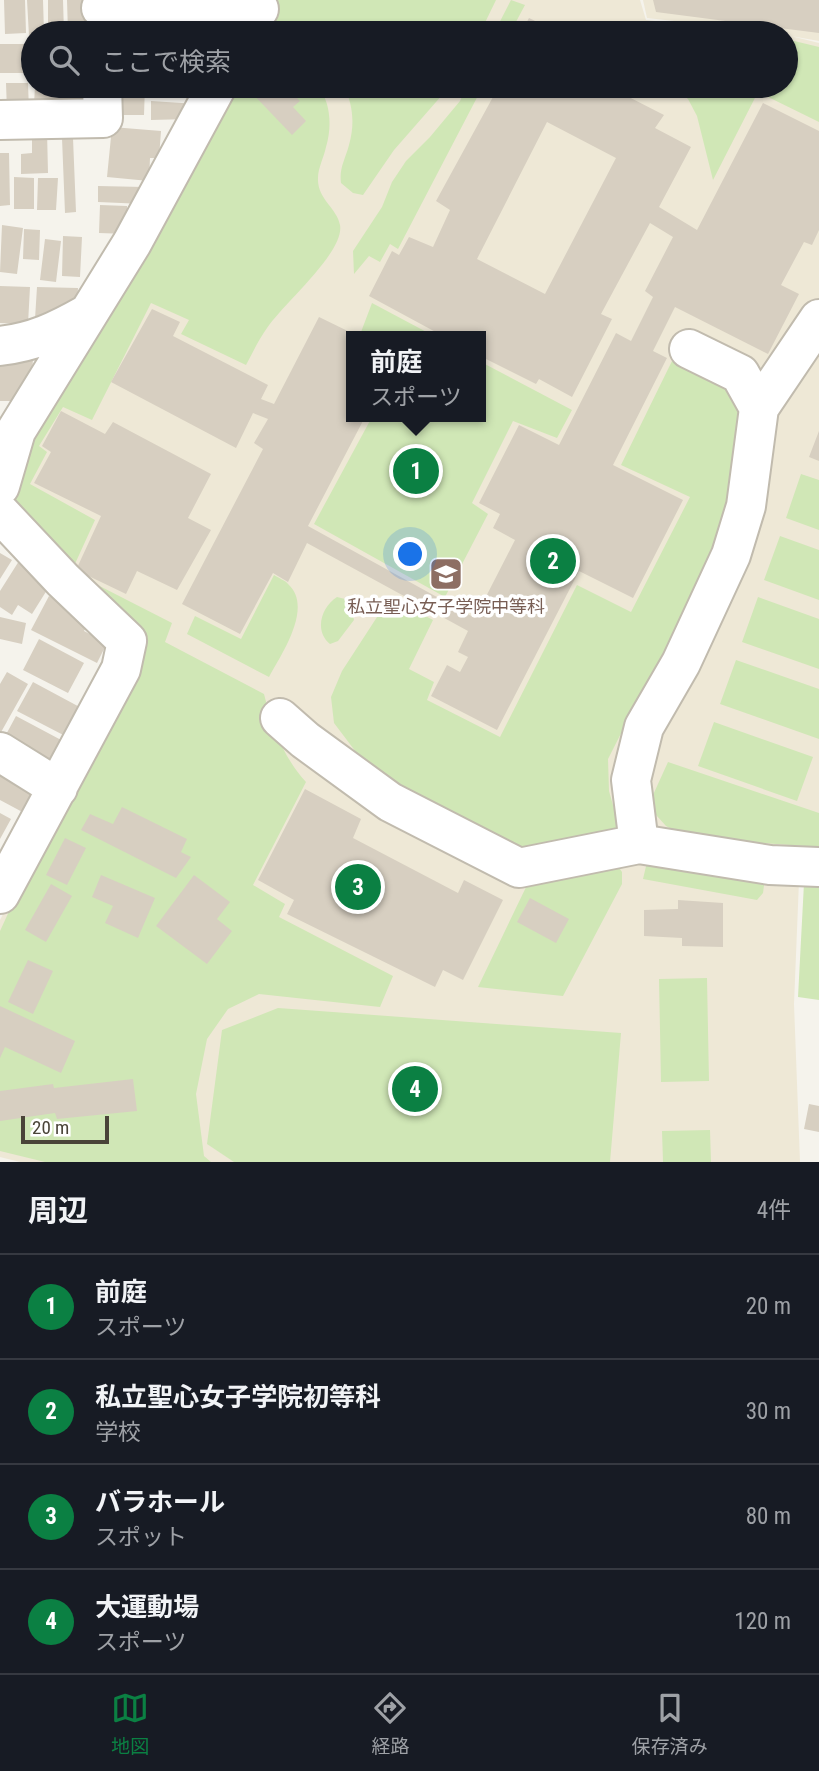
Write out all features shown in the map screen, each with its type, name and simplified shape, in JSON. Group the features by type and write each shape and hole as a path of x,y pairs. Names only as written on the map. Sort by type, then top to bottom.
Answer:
{"street":[{"path":"101,14 256,14"},
{"path":"0,120 103,118 102,98"},
{"path":"0,486 16,431 132,243 211,98"},
{"path":"0,346 27,342 55,332 87,314"},
{"path":"639,844 631,780 644,727 681,663 731,555 747,506 759,408 819,319"},
{"path":"689,349 740,374 759,408"},
{"path":"0,513 127,641 121,668 0,894"},
{"path":"280,718 305,740 390,802 519,868 639,844 769,865 819,867"},
{"path":"0,752 58,788"}],"shaded area":[{"path":"269,0 640,0 646,20 655,21 260,21"},
{"name":"私立聖心女子学院中等科","path":"643,0 819,0 819,41 798,37 798,21 675,21 647,18"},
{"name":"私立聖心女子学院中等科","path":"798,38 819,43 819,882 799,881 794,1004 800,1162 20,1162 0,1157 0,920 143,644 1,504 221,98 798,98"}],"green space":[{"path":"277,0 496,0 486,21 268,21"},
{"path":"511,0 525,5 516,21 500,21"},
{"path":"798,42 819,47 819,122 770,98 798,98"},
{"path":"224,98 325,98 330,123 318,174 319,185 338,219 339,236 323,263 267,328 246,365 181,334 189,320 151,303 92,420 63,407 39,446 47,452 30,484 95,520 74,566 8,504 25,440"},
{"path":"348,98 440,98 394,150 363,195 353,193 341,183 342,168 351,137"},
{"path":"461,98 477,98 398,249 390,244 380,262 369,256 354,274 353,251 382,207 392,182 406,161"},
{"path":"755,98 713,180 697,116 688,99"},
{"path":"372,303 425,331 361,331"},
{"path":"672,361 730,387 739,402 743,434 727,519 694,605 640,696 608,759 609,791 620,830 526,852 440,818 362,760 334,723 331,697 342,671 390,597 433,620 409,669 434,682 427,700 500,737 577,585 631,612 690,497 621,465"},
{"path":"486,365 572,410 557,438 513,421 472,503 488,514 445,597 314,524 369,422 486,422"},
{"path":"801,474 819,480 819,530 786,518"},
{"path":"780,536 819,550 819,600 764,580"},
{"path":"78,575 172,623 165,642 264,694 279,741 306,782 253,885 285,904 279,917 393,976 380,1007 259,994 228,1009 207,1039 196,1094 204,1156 211,1162 45,1162 0,1151 0,931 23,881 147,645"},
{"path":"274,575 288,584 298,605 293,631 269,677 187,634 195,616 241,639"},
{"path":"337,597 345,599 351,607 354,620 338,641 330,644 322,633 321,619 331,601"},
{"path":"758,597 819,619 819,669 742,642"},
{"path":"736,660 819,689 819,739 720,704"},
{"path":"714,722 813,757 797,801 698,766"},
{"path":"668,762 819,813 819,847 688,838 666,826 648,806"},
{"path":"647,862 765,878 763,893 757,900 643,879"},
{"path":"617,865 622,872 622,884 563,996 478,987 528,883"},
{"path":"804,883 819,885 819,1000 798,997"},
{"path":"707,978 709,1081 661,1082 659,979"},
{"path":"278,1008 621,1033 610,1162 234,1162 207,1144 222,1030"},
{"path":"710,1130 711,1162 663,1162 662,1131"}],"building":[{"path":"4,0 25,0 26,21 21,21 21,33 5,34"},
{"path":"27,0 43,0 44,21 28,21"},
{"path":"48,0 63,0 64,21 48,21"},
{"path":"67,0 88,0 89,21 68,21"},
{"path":"653,0 819,0 819,33 798,30 798,21 726,21 656,12"},
{"path":"234,18 234,21 182,21"},
{"path":"141,19 141,21 111,21"},
{"path":"0,44 21,44 21,73 0,73"},
{"path":"6,83 21,83 21,98 29,98 29,111 7,111"},
{"path":"34,98 61,98 61,106 34,105"},
{"path":"65,98 92,98 92,101 65,101"},
{"path":"114,98 145,98 144,115 113,115"},
{"path":"257,98 297,98 300,101 293,107 306,121 292,135"},
{"path":"492,98 631,98 664,115 655,128 691,147 659,207 697,230 763,103 819,131 819,230 812,245 804,242 781,285 799,294 768,354 675,307 653,351 667,358 613,465 683,500 633,598 579,571 497,730 431,696 447,665 460,672 468,657 458,652 468,631 307,543 288,582 273,573 240,634 182,604 263,449 254,443 268,419 253,413 236,448 111,382 152,309 180,322 173,336 268,385 261,399 274,404 319,317 348,331 346,422 362,422 308,526 475,618 515,540 493,528 500,514 479,503 519,425 559,445 616,333 631,341 653,297 645,291 673,237 650,223 601,314 612,319 572,397 539,379 536,384 486,359 486,331 434,331 369,296 392,251 399,255 409,237 433,247 450,210 436,201","holes":["547,122 616,158 545,294 477,259"]},
{"path":"151,101 197,104 189,119 151,120"},
{"path":"112,127 161,131 159,158 150,158 149,181 107,177"},
{"path":"47,131 48,173 21,174 21,154 32,153 32,132"},
{"path":"62,138 73,138 76,212 65,213"},
{"path":"0,153 9,153 10,205 0,206"},
{"path":"14,177 34,178 34,209 14,209"},
{"path":"38,178 58,178 56,210 37,210"},
{"path":"98,186 144,187 144,204 98,202"},
{"path":"100,205 127,206 127,234 99,233"},
{"path":"2,225 23,228 17,274 0,272"},
{"path":"24,229 40,230 39,260 23,259"},
{"path":"63,236 82,237 80,277 62,276"},
{"path":"45,239 61,241 56,282 40,280"},
{"path":"0,286 30,287 28,324 0,323"},
{"path":"37,287 78,288 77,305 35,319"},
{"path":"33,360 32,371 15,401 0,401 0,362"},
{"path":"61,411 105,434 113,422 211,474 188,518 211,530 177,590 137,571 126,594 76,570 101,516 34,483 51,452 42,446"},
{"path":"819,431 819,461 809,457"},
{"path":"0,553 12,560 0,579"},
{"path":"19,561 52,582 32,614 18,605 12,615 0,607 0,591"},
{"path":"49,596 91,617 84,631 107,643 97,663 31,630"},
{"path":"0,617 26,623 22,644 0,639"},
{"path":"39,639 84,663 68,693 23,670"},
{"path":"7,672 28,684 0,734 0,684"},
{"path":"33,682 87,711 71,739 17,711"},
{"path":"16,716 63,741 49,767 2,742"},
{"path":"0,767 42,789 28,815 0,800"},
{"path":"305,789 361,819 353,838 458,893 464,880 503,900 463,980 443,970 435,987 287,914 294,900 258,880"},
{"path":"122,807 187,839 181,852 191,857 176,878 81,830 90,814 113,824"},
{"path":"0,813 11,819 0,839"},
{"path":"65,838 86,848 67,885 46,875"},
{"path":"101,875 155,898 138,938 105,923 113,906 92,897"},
{"path":"194,875 230,902 217,919 232,931 207,964 156,926"},
{"path":"51,884 72,896 46,942 25,930"},
{"path":"530,898 569,919 556,943 517,922"},
{"path":"678,900 723,903 723,947 682,946 682,938 644,936 644,910 678,909"},
{"path":"28,960 53,971 33,1014 8,1002"},
{"path":"0,1006 75,1041 61,1073 5,1047 0,1058"},
{"path":"133,1079 137,1111 57,1119 55,1113 0,1121 0,1091 53,1084 54,1088"},
{"path":"809,1104 819,1106 819,1132 804,1129"}],"place":[{"name":"前庭","path":"416,471"},
{"name":"私立聖心女子学院初等科","path":"553,561"},
{"name":"私立聖心女子学院中等科","path":"446,574"},
{"name":"バラホール","path":"358,887"},
{"name":"大運動場","path":"415,1089"}]}
